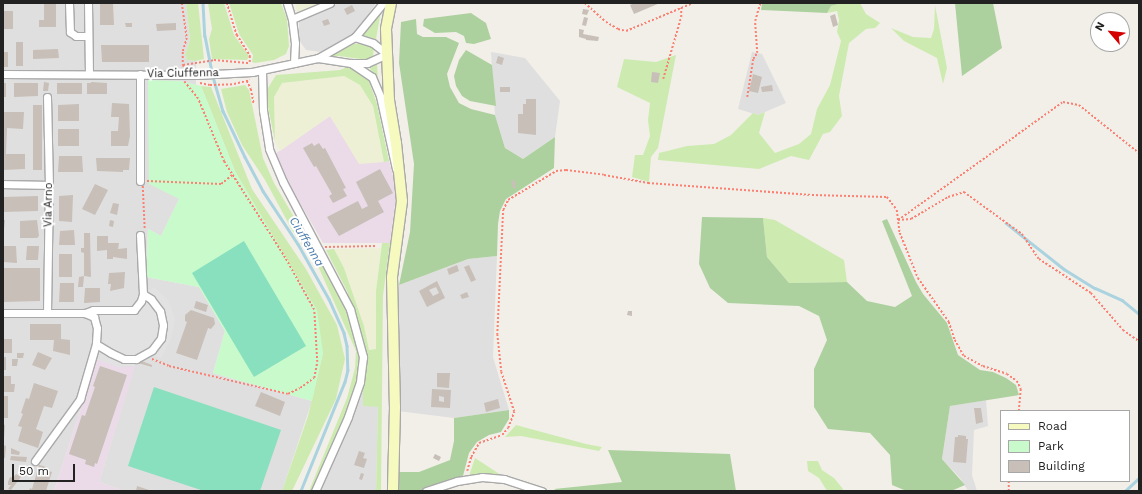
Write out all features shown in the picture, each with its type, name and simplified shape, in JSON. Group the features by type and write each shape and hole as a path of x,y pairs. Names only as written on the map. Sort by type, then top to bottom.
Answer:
{"main road":[{"path":"391,3 386,29 388,100 401,181 402,200 392,277 395,407 393,491"}],"street":[{"path":"69,3 70,32 76,36 88,36"},
{"path":"88,3 89,74"},
{"path":"286,3 292,19 295,43 294,63"},
{"path":"292,19 330,3"},
{"name":"Via Ciuffenna","path":"3,74 140,74 196,79 252,72 318,58 356,37 383,3"},
{"path":"318,58 351,63 367,63 387,54 373,43 356,37"},
{"path":"351,63 372,77 377,90 393,163 401,181"},
{"path":"262,70 263,110 269,149 283,182 319,247 350,309 363,357 358,390 348,417 315,491"},
{"path":"140,74 140,181"},
{"name":"Via Arno","path":"47,97 49,185 47,313"},
{"path":"3,184 49,185"},
{"path":"3,313 85,313 93,310 134,310 143,294 140,235"},
{"path":"96,344 111,354 124,359 136,359 152,350 161,338 163,325 160,310 151,299 143,294"},
{"path":"35,461 80,399 96,344 97,328 94,317 85,313"},
{"path":"426,491 464,480 482,477 504,480 542,491"}],"path":[{"path":"182,3 187,27 187,38 183,52 183,65"},
{"path":"196,79 210,85 252,80 250,56 237,35 227,3"},
{"path":"585,3 606,22 618,30 626,31 693,3"},
{"path":"747,97 753,59 757,52 755,21 760,3"},
{"path":"663,79 681,17 682,8"},
{"path":"197,63 214,60 250,63"},
{"path":"142,355 169,366 288,394 314,378 317,362 314,310 286,258 224,162 198,99 182,81"},
{"path":"898,220 999,146 1063,102 1079,105 1139,153"},
{"path":"464,480 471,457 479,443 502,435 508,428 514,412 501,372 497,335 501,267 501,218 508,200 527,187 556,171 566,170 648,184 812,195 887,197 897,210 900,234 918,278 949,322 955,340 964,356 984,366 1007,374 1017,381 1020,389 1019,410"},
{"path":"140,181 221,184 232,175"},
{"path":"140,181 144,188 145,230 140,235"},
{"path":"898,220 911,219 948,197 964,192 1022,234 1039,259 1091,293 1123,330 1139,342"},
{"path":"319,247 376,246"}],"shaded area":[{"path":"3,3 186,3 190,40 185,55 187,60 196,61 196,85 180,81 179,199 161,236 148,229 146,277 199,287 225,331 213,373 312,401 282,491 124,491 99,482 134,367 119,367 97,359 54,491 3,491"},
{"path":"338,3 376,3 359,28 349,38 322,52 306,50 299,40 299,22"},
{"path":"491,52 525,58 560,101 555,137 523,159 505,148 495,115"},
{"path":"752,52 762,54 786,103 758,115 738,109"},
{"path":"330,116 359,163 389,161 397,189 390,243 323,243 285,177 275,154"},
{"path":"497,256 493,357 509,410 454,418 398,411 399,285 468,259"},
{"path":"154,287 168,300 175,318 171,339 161,358 151,355 135,362 135,366 119,367 97,359 91,350 94,333 92,308 131,307"},
{"path":"97,359 119,367 135,366 99,482 124,491 54,491"},
{"path":"363,384 378,406 376,491 320,491 337,453"},
{"path":"986,400 988,426 974,430 972,475 977,491 968,491 960,478 942,459 950,406"}],"green space":[{"path":"186,3 198,3 204,59 196,61 187,60 185,55 190,40"},
{"path":"208,3 224,3 234,35 249,56 247,60 212,59 209,39 212,29"},
{"path":"229,3 281,3 287,19 289,46 286,54 274,60 255,63 252,62 253,55 239,34"},
{"path":"295,3 323,3 298,14"},
{"path":"762,3 842,3 831,6 827,13 761,10"},
{"path":"842,3 860,3 866,14 880,23 875,28 866,29 849,43 839,96 842,116 830,132 823,134 809,160 791,156 759,169 658,160 659,153 687,146 714,144 731,135 753,113 758,115 765,112 759,133 775,153 799,144 811,134 817,109 830,85 841,41 837,32 839,20 837,11 827,13 831,6"},
{"path":"955,3 993,3 1002,48 962,76"},
{"path":"935,5 947,68 943,84 937,58 904,41 891,28 913,37 931,38 934,29"},
{"path":"381,11 376,39 363,36"},
{"path":"471,13 486,23 491,39 474,44 466,43 464,36 456,32 435,33 423,26 424,19"},
{"path":"416,19 417,34 423,37 446,37 459,43 447,74 450,87 459,103 471,109 495,115 505,148 523,159 555,137 554,168 506,199 500,211 497,256 468,259 399,285 410,232 414,164 399,63 401,22"},
{"path":"354,44 369,44 374,48 373,56 368,60 339,56 331,57"},
{"path":"466,50 492,65 496,106 470,101 462,96 456,86 454,76 459,60"},
{"path":"676,55 658,148 651,157 649,182 632,177 635,155 643,155 650,136 648,120 650,103 617,87 624,59 656,62"},
{"path":"377,64 378,80 369,67"},
{"path":"349,66 357,70 369,81 377,104 389,161 384,162 373,106 360,85 344,76 282,83 274,97 275,141 268,107 268,88 276,75 340,70"},
{"path":"344,76 360,85 373,106 384,162 359,164 330,116 280,151 275,141 273,97 282,83"},
{"path":"148,80 180,81 201,86 235,171 317,310 323,353 312,401 213,373 225,331 199,287 146,277 148,229 161,236 179,199 149,184"},
{"path":"245,85 249,90 263,158 274,183 338,292 353,328 360,356 358,382 338,434 313,491 309,491 347,398 355,368 356,351 318,266 292,230 265,180 242,145 227,112 221,89"},
{"path":"201,86 211,87 252,189 306,269 337,325 345,359 336,399 292,491 282,491 308,416 323,353 235,171"},
{"path":"702,217 763,218 767,257 789,283 847,282 867,301 895,307 912,296 882,221 887,219 916,282 923,294 947,323 958,355 980,370 993,372 1006,378 1016,385 1019,395 950,406 942,459 965,485 951,491 904,490 892,485 890,455 870,433 828,429 814,407 814,369 827,340 819,316 799,306 728,303 710,288 699,264"},
{"path":"763,218 775,220 844,260 847,282 789,283 767,257"},
{"path":"244,241 306,346 254,377 192,273"},
{"path":"382,243 390,243 383,296 381,491 376,491 378,407 363,406 363,384 366,359 360,333 347,291 326,250 334,249 344,268 364,326 369,350 376,349 376,291"},
{"path":"381,248 376,291 376,349 369,350 364,326 344,268 334,249"},
{"path":"154,387 281,430 260,491 204,491 128,466"},
{"path":"509,410 509,419 501,432 489,435 477,442 469,453 463,476 430,486 421,491 397,491 397,472 419,472 450,460 454,441 454,418"},
{"path":"516,425 602,447 599,451 521,436 505,437"},
{"path":"608,450 730,454 736,491 558,491 554,489 622,482"},
{"path":"475,458 504,477 469,476"},
{"path":"807,461 818,461 822,470 834,478 843,489 842,491 827,491 819,478 808,471"}],"building":[{"path":"44,3 56,3 56,27 39,27 39,20 44,20"},
{"path":"100,3 113,3 114,25 100,25"},
{"path":"634,3 660,3 634,14 630,5"},
{"path":"352,5 355,11 347,15 344,9"},
{"path":"583,9 589,10 587,15 582,14"},
{"path":"3,11 13,11 13,29 3,29"},
{"path":"835,14 838,25 833,27 830,16"},
{"path":"584,17 588,18 586,26 582,25"},
{"path":"328,19 330,24 324,26 322,21"},
{"path":"125,23 132,23 132,27 126,27"},
{"path":"176,23 176,30 157,31 156,24"},
{"path":"579,29 584,30 583,34 599,37 598,41 586,40 579,37"},
{"path":"16,42 23,42 23,66 16,66"},
{"path":"101,45 149,45 149,62 102,62"},
{"path":"58,49 59,58 33,59 33,50"},
{"path":"3,52 8,52 8,67 3,67"},
{"path":"498,56 504,58 502,65 496,63"},
{"path":"652,72 660,73 658,83 651,82"},
{"path":"753,74 762,77 758,93 749,91"},
{"path":"44,82 49,83 48,91 43,91"},
{"path":"3,83 6,83 6,97 3,97"},
{"path":"14,83 38,83 38,96 14,97"},
{"path":"57,83 82,83 82,94 57,94"},
{"path":"87,83 107,83 107,94 87,94"},
{"path":"772,85 773,91 762,92 761,87"},
{"path":"500,87 510,87 510,92 500,92"},
{"path":"526,99 536,99 536,135 518,133 518,114 523,114 523,104 526,104"},
{"path":"112,103 129,104 130,136 128,146 111,146 111,131 118,131 119,117 111,117"},
{"path":"79,104 79,121 58,121 58,105"},
{"path":"33,105 42,105 42,170 33,170"},
{"path":"3,112 24,112 23,129 7,128 6,154 25,154 25,169 3,170"},
{"path":"58,129 79,129 79,146 58,146"},
{"path":"312,143 314,146 319,143 323,149 325,148 346,188 343,189 347,196 333,203 329,196 332,194 316,166 314,167 303,148"},
{"path":"59,156 82,156 83,172 58,172"},
{"path":"96,158 130,158 129,170 123,170 123,172 97,171"},
{"path":"380,169 393,193 378,201 384,212 339,236 327,217 358,201 362,209 368,206 356,182"},
{"path":"515,180 516,188 513,188 511,181"},
{"path":"95,184 108,190 95,215 82,209"},
{"path":"73,195 72,222 59,221 59,196"},
{"path":"38,196 38,211 3,212 3,197"},
{"path":"113,203 119,204 117,215 110,213"},
{"path":"3,220 5,220 4,230 3,230"},
{"path":"37,220 39,236 37,238 20,238 20,221"},
{"path":"110,220 114,221 113,227 109,226"},
{"path":"74,230 75,245 59,245 60,231"},
{"path":"84,233 90,233 91,277 84,276 84,253 81,252 81,248 84,248"},
{"path":"97,236 108,236 108,243 119,243 118,249 127,248 127,259 113,257 113,259 107,259 107,250 97,251"},
{"path":"3,246 16,246 17,263 3,262"},
{"path":"27,246 39,246 38,260 26,260"},
{"path":"59,254 72,254 72,277 59,277"},
{"path":"457,265 459,271 449,275 447,269"},
{"path":"469,265 476,280 471,282 464,267"},
{"path":"3,268 40,268 40,301 3,302"},
{"path":"125,272 124,288 110,291 111,284 108,284 109,273"},
{"path":"84,276 83,287 78,287 79,277"},
{"path":"437,281 445,298 427,307 419,291","holes":["436,287 439,293 433,296 429,290"]},
{"path":"60,283 74,283 74,302 59,302"},
{"path":"85,288 100,288 100,302 84,303"},
{"path":"467,292 469,297 462,299 460,295"},
{"path":"196,301 208,305 206,312 194,308"},
{"path":"191,310 214,318 215,324 211,329 208,328 197,360 176,353 187,322 185,321 185,315"},
{"path":"628,311 632,311 632,316 627,315"},
{"path":"30,324 61,324 61,339 70,340 70,355 53,351 54,340 30,340"},
{"path":"3,339 12,339 12,353 3,353"},
{"path":"38,352 52,358 45,370 32,365"},
{"path":"17,353 24,353 23,358 17,358"},
{"path":"3,357 6,357 6,370 3,370"},
{"path":"12,359 18,359 17,366 12,366"},
{"path":"139,360 152,365 152,367 138,363"},
{"path":"100,366 127,375 97,464 95,463 94,467 85,464 86,460 69,454 82,415 85,416 95,387 93,386"},
{"path":"437,373 450,373 449,388 437,387"},
{"path":"3,376 11,376 11,384 15,384 14,392 3,392"},
{"path":"34,383 58,391 52,408 44,406 36,429 43,432 38,448 18,441 22,427 18,426 23,414 21,413 26,398 29,399"},
{"path":"432,389 451,390 450,408 431,407","holes":["439,396 444,397 444,402 439,401"]},
{"path":"261,392 285,402 280,416 255,406"},
{"path":"3,396 8,396 8,418 3,418"},
{"path":"498,399 500,408 486,412 484,403"},
{"path":"974,408 981,408 983,422 976,424"},
{"path":"3,424 5,425 4,440 3,440"},
{"path":"958,435 966,436 966,439 968,439 966,463 953,462 955,437 958,437"},
{"path":"3,445 6,446 5,458 3,458"},
{"path":"11,448 20,452 19,455 11,454"},
{"path":"359,451 365,453 363,458 367,459 364,468 354,465"},
{"path":"435,454 441,457 439,461 433,458"},
{"path":"11,456 27,457 26,462 10,460"},
{"path":"39,465 46,467 45,470 52,472 46,491 29,491 30,488 32,489"},
{"path":"361,473 364,474 362,480 359,479"},
{"path":"16,474 21,477 11,490 8,489 11,485 8,485 10,477 13,478"},
{"path":"137,486 152,491 136,491"}],"waterway":[{"name":"Ciuffenna","path":"203,3 205,36 212,73 223,111 263,191 298,244 329,299 344,333 347,346 348,370 345,382 301,491"},
{"path":"1006,223 1064,269 1095,288 1122,300 1139,314"},
{"path":"1125,491 1139,478"}]}
